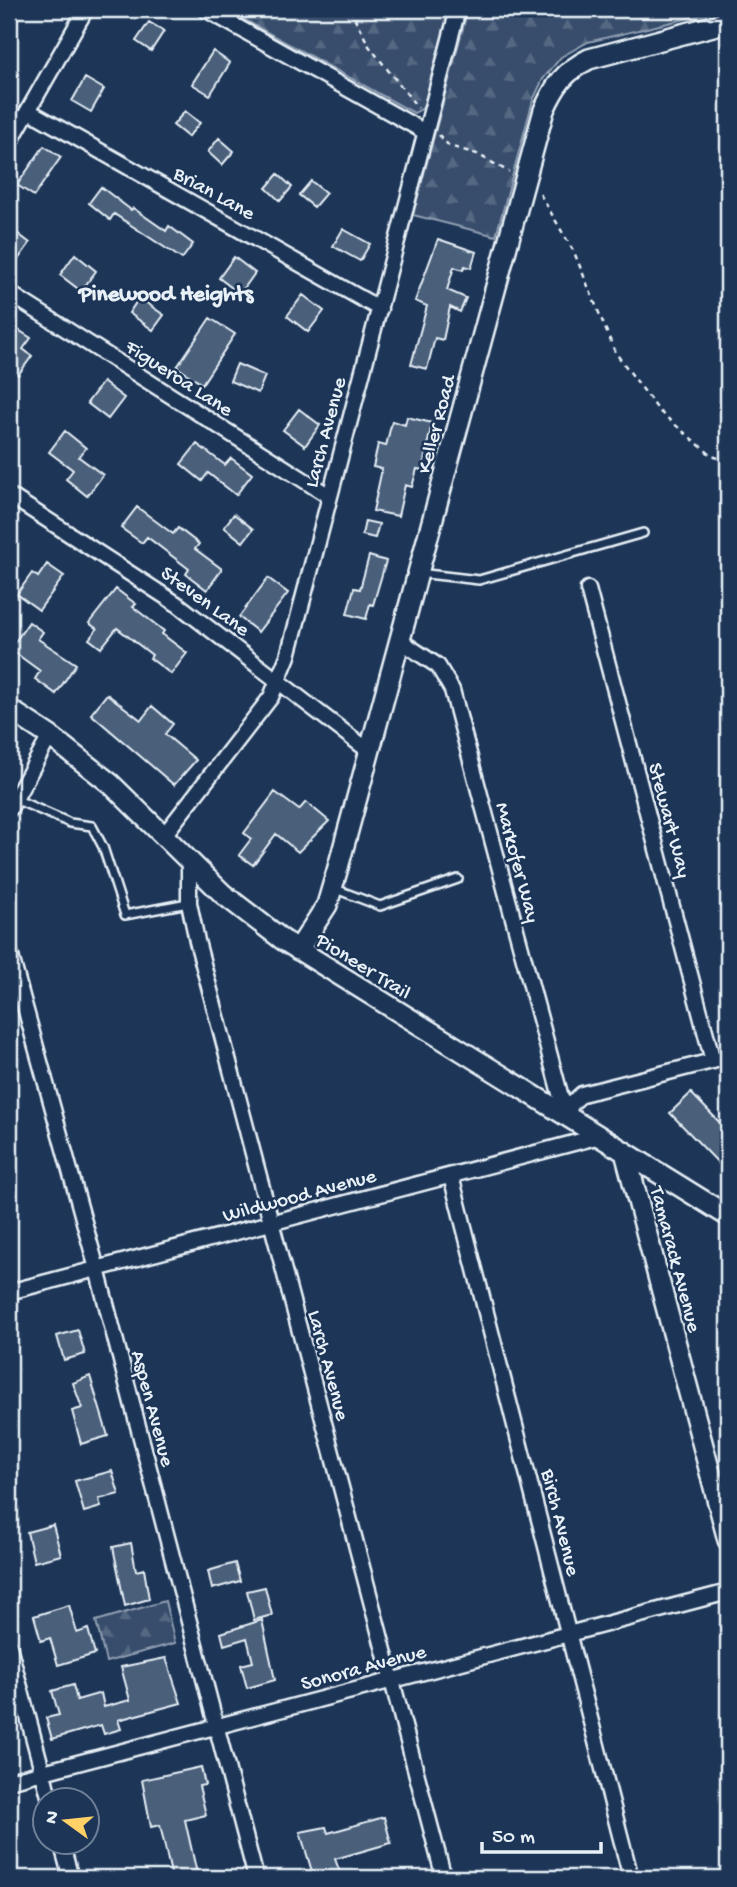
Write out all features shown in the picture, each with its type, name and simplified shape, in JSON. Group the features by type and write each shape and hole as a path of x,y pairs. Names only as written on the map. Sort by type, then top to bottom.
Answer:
{"street":[{"path":"9,144 86,9"},
{"path":"205,9 427,126"},
{"name":"Larch Avenue","path":"164,834 271,697 279,681 458,9"},
{"name":"Keller Road","path":"298,950 314,928 332,887 544,110 556,83 572,68 589,59 728,22"},
{"name":"Brian Lane","path":"29,111 380,309"},
{"name":"Figueroa Lane","path":"9,293 329,496"},
{"name":"Steven Lane","path":"9,495 135,574 369,751"},
{"name":"Stewart Way","path":"588,589 713,1061"},
{"name":"Markofer Way","path":"399,640 438,666 452,690 566,1116"},
{"name":"Pioneer Trail","path":"9,709 50,736 111,784 223,894 298,950 728,1216"},
{"path":"12,805 50,736"},
{"name":"Larch Avenue","path":"189,860 189,903 444,1878"},
{"name":"Aspen Avenue","path":"9,949 97,1269 256,1878"},
{"path":"566,1116 572,1103 582,1094 728,1057"},
{"name":"Wildwood Avenue","path":"9,1292 600,1136"},
{"name":"Tamarack Avenue","path":"625,1152 728,1540"},
{"name":"Birch Avenue","path":"451,1176 631,1878"},
{"name":"Sonora Avenue","path":"9,1782 728,1592"},
{"path":"9,1646 46,1786"},
{"path":"65,1856 71,1878"}],"lane":[{"path":"417,573 479,580 643,533"},
{"path":"12,805 70,823 92,826 103,847 125,915 189,903"},
{"path":"332,887 380,906 458,879"}],"path":[{"path":"350,9 369,46 427,126 449,146 477,154 525,182 544,197 575,251 615,352 659,411 712,456 728,461"}],"green space":[{"path":"225,9 449,9 423,108 414,113"},
{"path":"468,9 552,9 559,14 561,9 727,9 588,42 561,57 543,79 533,100 496,236 413,215"},
{"path":"165,1601 175,1643 106,1662 96,1621"}],"building":[{"path":"149,22 164,31 151,51 136,41"},
{"path":"213,51 230,63 210,95 192,84"},
{"path":"85,78 104,89 91,112 72,101"},
{"path":"185,111 200,123 188,137 173,125"},
{"path":"219,138 234,151 222,165 208,152"},
{"path":"44,146 61,157 34,196 17,185"},
{"path":"278,174 292,187 280,201 266,188"},
{"path":"311,181 326,193 314,207 299,195"},
{"path":"101,187 131,210 133,208 166,231 169,226 193,244 182,259 114,214 110,220 89,203"},
{"path":"9,227 30,243 9,272"},
{"path":"343,229 370,244 360,261 333,246"},
{"path":"438,239 476,252 471,268 465,266 463,270 454,267 447,290 466,298 460,312 450,307 443,340 435,338 427,369 411,365 427,306 415,301"},
{"path":"75,254 96,271 81,291 60,275"},
{"path":"234,257 255,273 240,294 219,278"},
{"path":"303,295 324,311 308,332 287,316"},
{"path":"139,298 164,315 153,330 129,313"},
{"path":"210,318 235,334 202,384 177,367"},
{"path":"9,324 31,338 23,349 32,356 18,375 9,368"},
{"path":"237,364 265,376 258,393 230,381"},
{"path":"103,382 124,398 108,419 87,403"},
{"path":"299,409 320,425 305,446 283,430"},
{"path":"407,417 432,423 422,470 417,469 412,487 405,485 398,516 373,511 382,469 373,467 378,444 386,446 392,421 405,425"},
{"path":"65,431 86,448 79,457 103,475 87,496 66,479 73,470 49,452"},
{"path":"197,444 225,465 231,458 252,474 236,495 208,473 202,481 181,464"},
{"path":"137,507 173,534 178,528 199,544 195,549 222,569 207,590 186,574 189,569 147,537 142,543 121,528"},
{"path":"234,514 253,529 243,542 224,527"},
{"path":"365,521 379,524 375,538 362,535"},
{"path":"369,556 386,561 366,619 347,614 354,588 360,589"},
{"path":"47,564 64,576 39,610 17,594 32,573 38,577"},
{"path":"268,578 288,593 258,632 239,617"},
{"path":"116,589 136,604 133,607 164,631 162,634 187,653 171,674 150,658 152,655 117,628 101,648 89,639 97,629 89,623"},
{"path":"29,622 43,632 38,639 76,664 56,694 35,679 40,671 10,649"},
{"path":"107,694 141,720 152,706 173,724 165,734 196,760 174,785 91,714"},
{"path":"275,792 299,810 306,802 329,821 298,852 276,834 253,865 239,855 251,839 244,833"},
{"path":"691,1093 728,1131 728,1173 670,1113"},
{"path":"78,1330 85,1354 64,1360 57,1336"},
{"path":"90,1376 108,1436 81,1444 72,1411 82,1408 73,1383"},
{"path":"112,1471 119,1494 99,1499 101,1507 84,1512 75,1481"},
{"path":"53,1525 61,1555 34,1562 27,1532"},
{"path":"131,1543 136,1571 144,1569 149,1599 125,1606 113,1547"},
{"path":"235,1563 240,1581 212,1589 208,1571"},
{"path":"265,1587 272,1615 254,1620 247,1591"},
{"path":"69,1605 77,1633 88,1629 95,1654 58,1665 50,1638 41,1641 34,1616"},
{"path":"262,1620 275,1680 247,1688 241,1665 253,1662 247,1638 224,1645 221,1633"},
{"path":"166,1658 181,1703 118,1720 121,1729 104,1734 101,1725 52,1739 46,1718 59,1715 52,1691 73,1685 77,1700 101,1693 104,1707 130,1700 121,1667"},
{"path":"201,1767 205,1785 199,1786 206,1815 185,1820 198,1878 172,1878 160,1825 151,1827 142,1780"},
{"path":"384,1817 391,1843 335,1859 342,1878 314,1878 300,1832 326,1827 328,1833"}],"district":[{"name":"Pinewood Heights","path":"166,292"}]}
